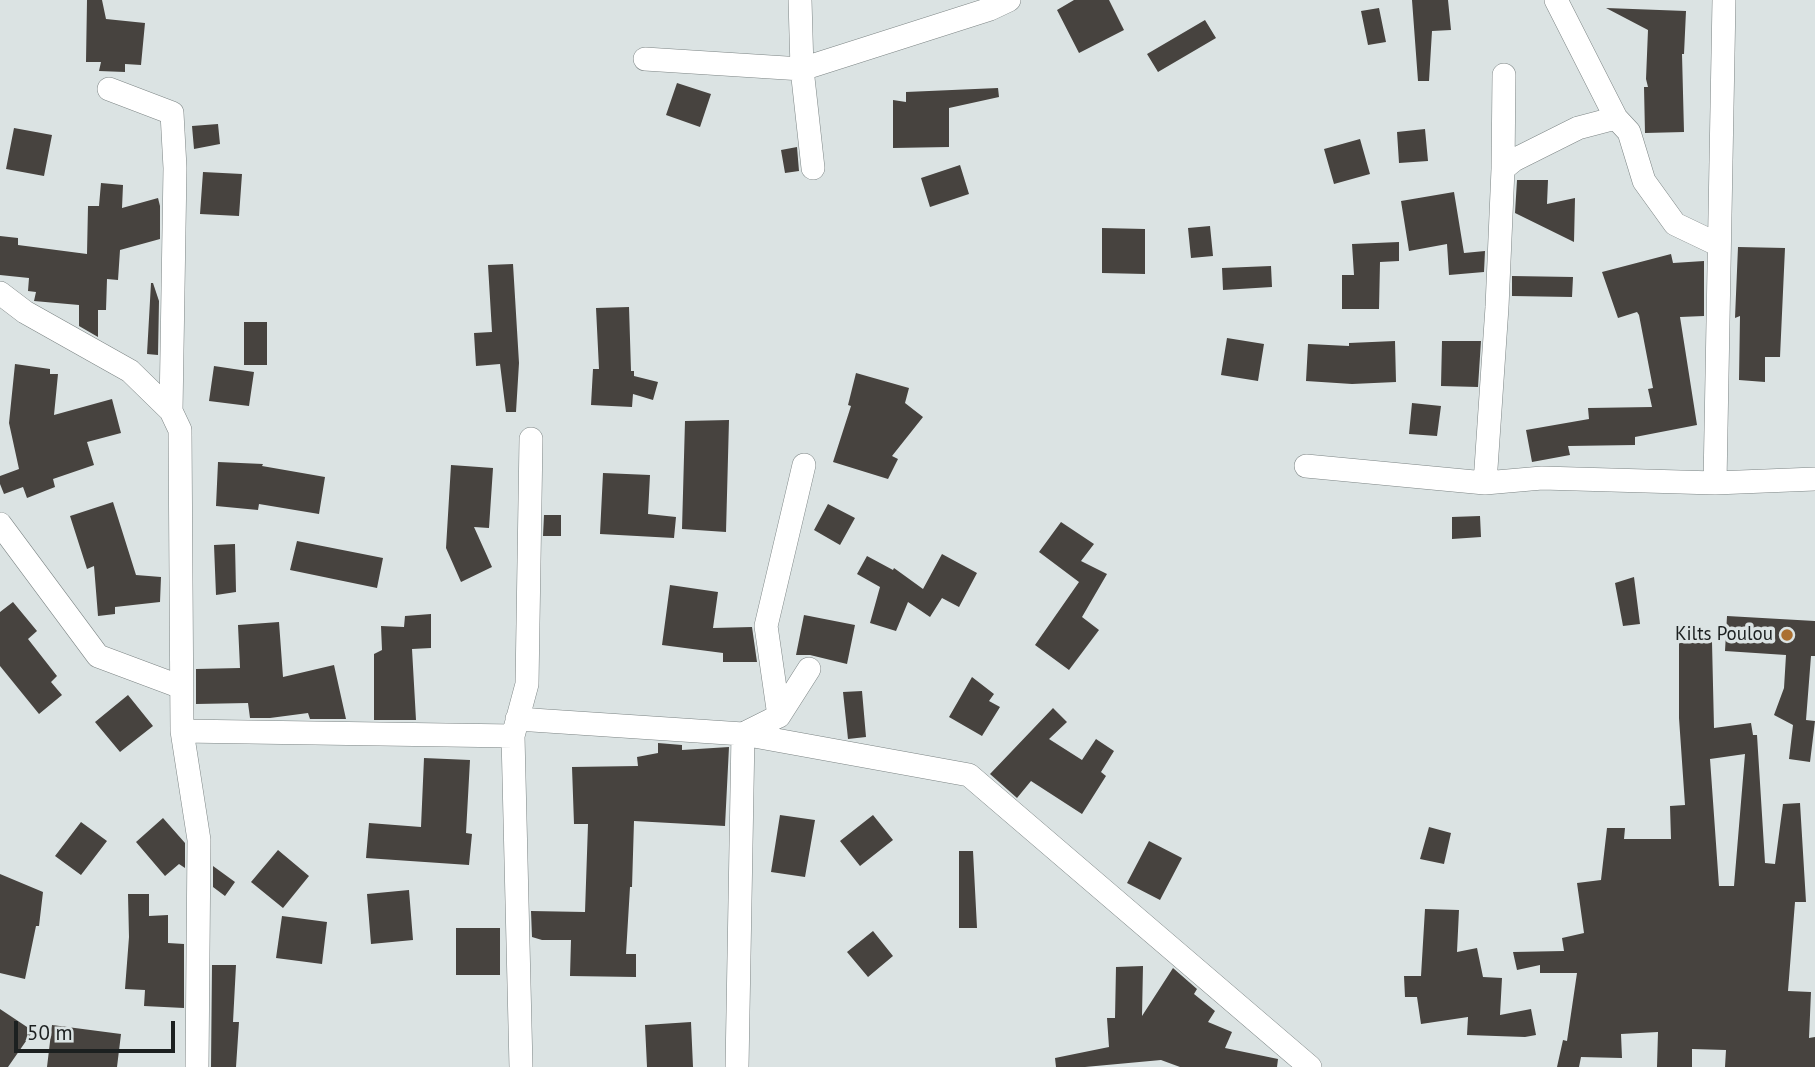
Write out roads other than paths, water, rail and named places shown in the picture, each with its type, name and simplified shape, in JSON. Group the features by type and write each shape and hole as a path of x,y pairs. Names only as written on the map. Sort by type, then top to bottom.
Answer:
{"street":[{"path":"800,0 802,68 813,168"},
{"path":"645,59 802,68 990,9 1009,0"},
{"path":"1556,0 1616,118 1629,132 1644,181 1675,224 1719,245"},
{"path":"1715,483 1724,0"},
{"path":"1485,483 1497,307 1504,75"},
{"path":"109,89 172,113 175,168 172,411"},
{"path":"1503,169 1514,160 1578,128 1616,118"},
{"path":"0,293 25,312 130,371 172,411 180,429 182,731 199,839 197,1067"},
{"path":"521,1067 515,727 527,684 531,439"},
{"path":"779,716 766,626 804,465"},
{"path":"1306,466 1485,483 1542,478 1715,483 1815,479"},
{"path":"0,524 98,656 181,687"},
{"path":"743,734 779,716 809,669"},
{"path":"182,731 515,727 743,734 969,775 1310,1067"},
{"path":"737,1067 743,734"}],"place":[{"name":"Kilts Poulou","path":"1787,635"}]}
